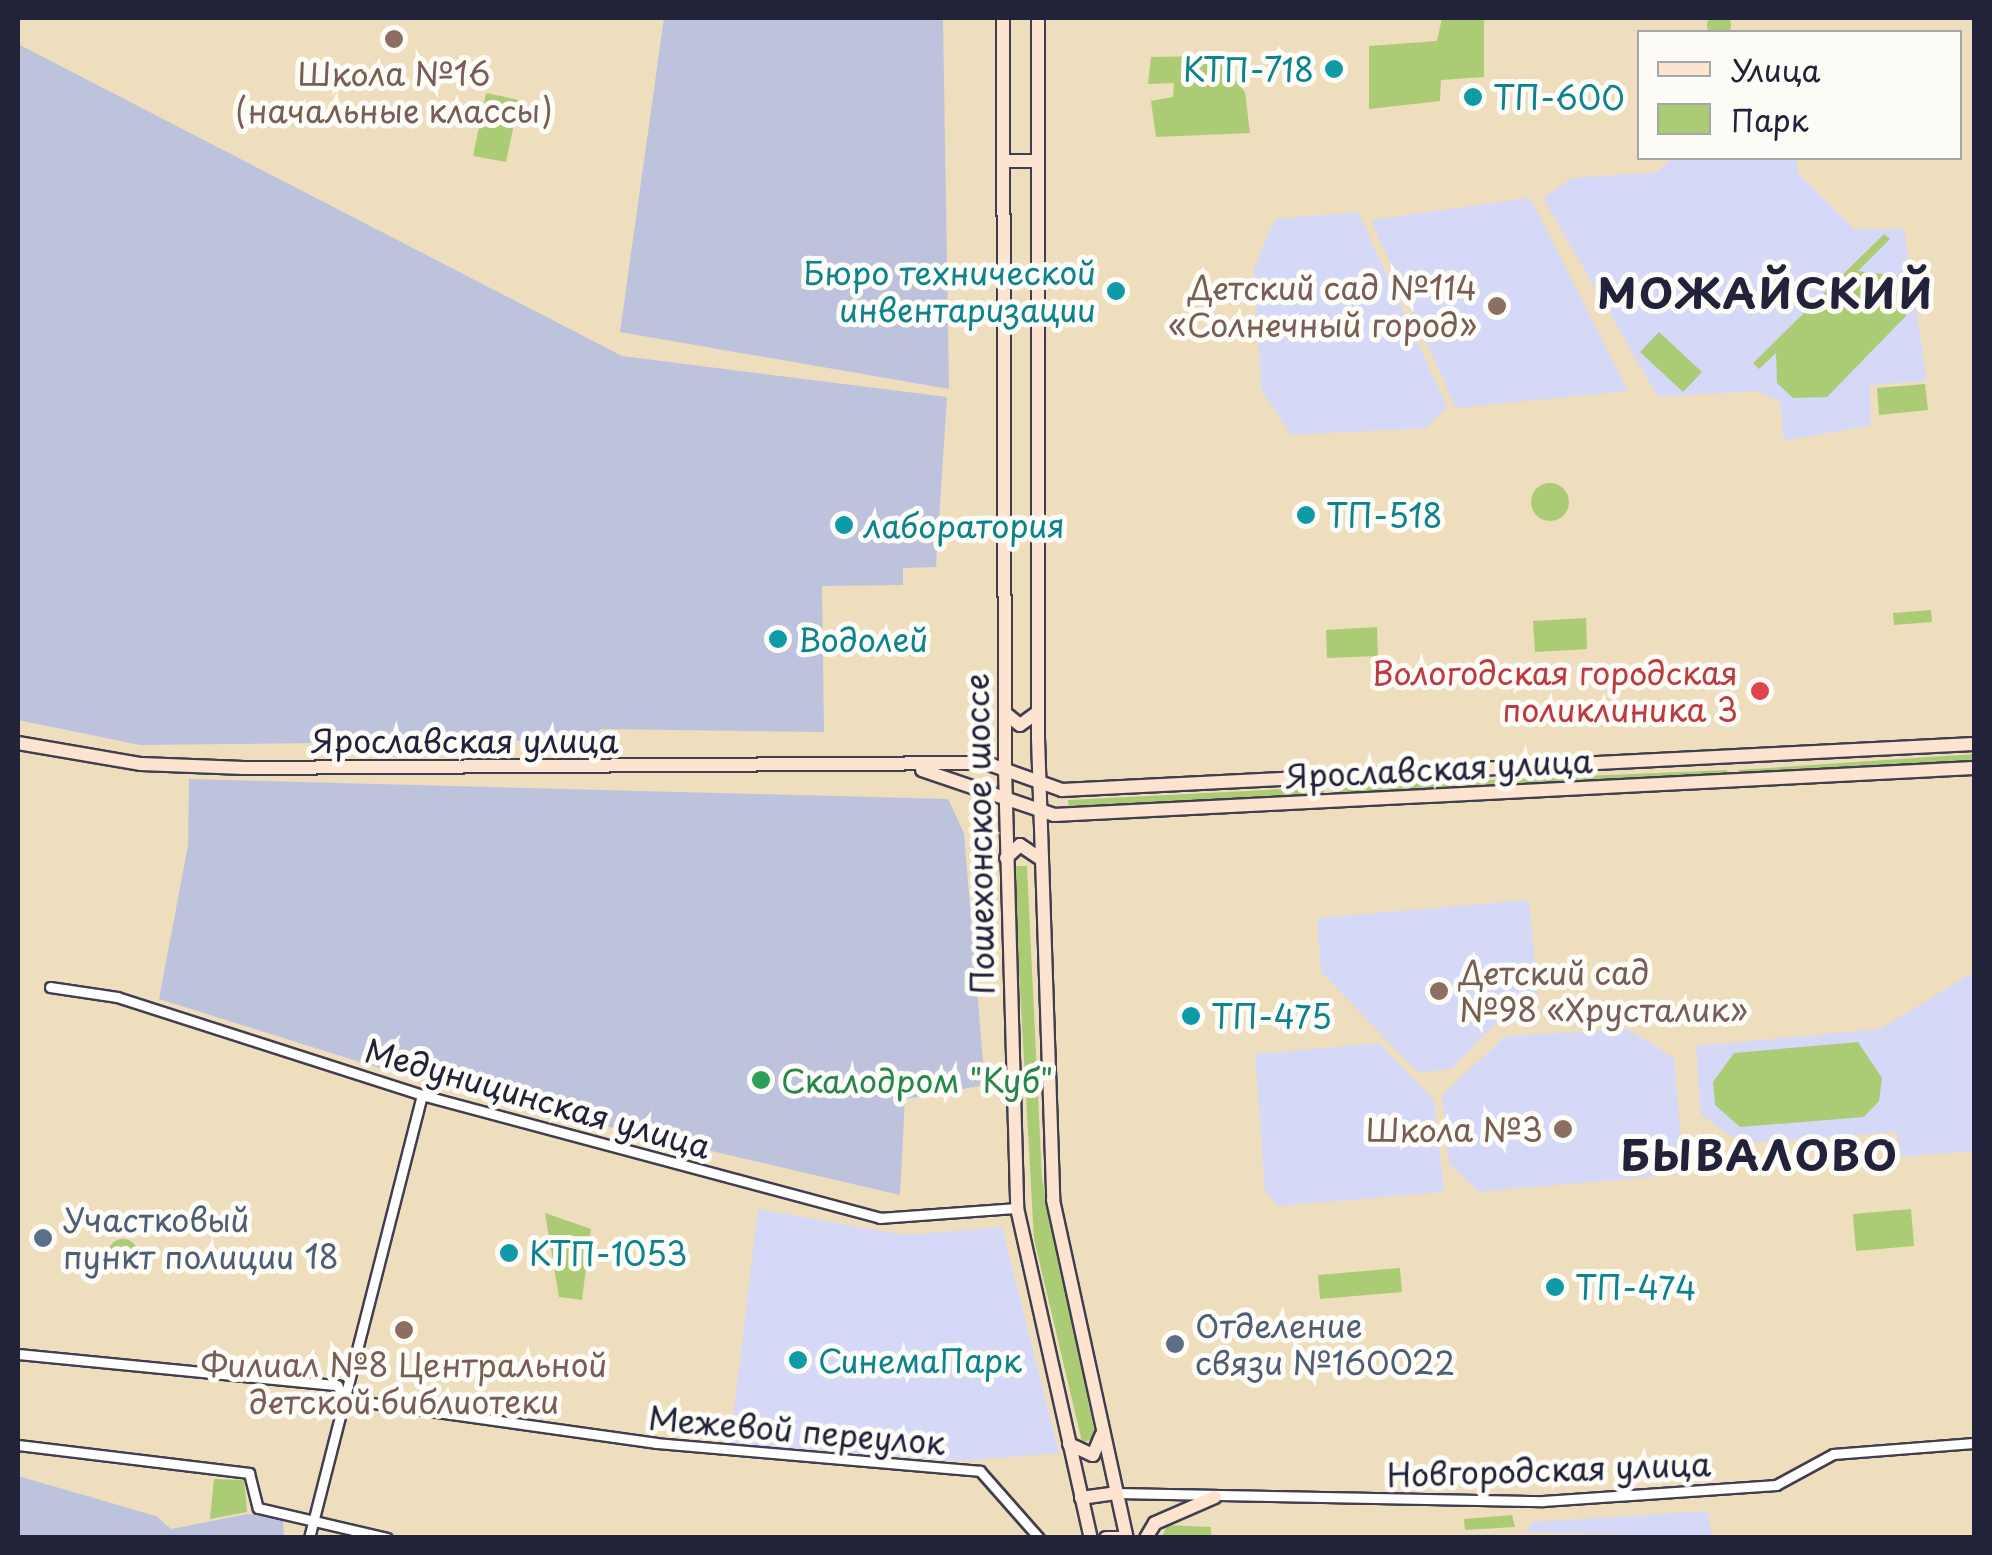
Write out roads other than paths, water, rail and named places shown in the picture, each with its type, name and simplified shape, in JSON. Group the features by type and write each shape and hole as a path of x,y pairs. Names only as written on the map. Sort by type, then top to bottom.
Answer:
{"main road":[{"name":"Пошехонское шоссе","path":"1003,18 1004,713 1017,1208 1091,1538"},
{"name":"Пошехонское шоссе","path":"1038,18 1035,161 1038,712 1053,1200 1124,1538"},
{"path":"1004,161 1035,161"},
{"path":"1004,713 1020,725 1038,712"},
{"name":"Ярославская улица","path":"18,743 141,764 244,768 1005,769 1039,786 1345,780 1974,744"},
{"name":"Ярославская улица","path":"915,768 1005,794 1040,810 1344,802 1974,768"},
{"path":"1344,802 1330,792 1345,780"},
{"path":"1006,858 1024,845 1041,859"},
{"path":"1068,1442 1093,1454 1102,1430"},
{"path":"1081,1498 1116,1493"},
{"path":"1146,1538 1155,1523 1215,1497"},
{"path":"1106,1538 1124,1538"}],"street":[{"name":"Медуницинская улица","path":"50,987 116,997 422,1095 880,1218 1017,1208"},
{"path":"310,1538 422,1095"},
{"path":"18,1354 337,1385 344,1398"},
{"name":"Межевой переулок","path":"344,1398 656,1444 980,1471 1040,1538"},
{"name":"Новгородская улица","path":"1116,1493 1543,1501 1776,1485 1832,1454 1974,1443"},
{"path":"18,1444 248,1473 258,1508 314,1516 387,1538"}],"place":[{"name":"Школа №16 (начальные классы)","path":"394,39"},
{"name":"КТП-718","path":"1334,69"},
{"name":"ТП-600","path":"1473,97"},
{"name":"Бюро технической инвентаризации","path":"1116,291"},
{"name":"Детский сад №114 «Солнечный город»","path":"1497,306"},
{"name":"ТП-518","path":"1306,515"},
{"name":"лаборатория","path":"844,525"},
{"name":"Водолей","path":"778,639"},
{"name":"Вологодская городская поликлиника 3","path":"1760,691"},
{"name":"Детский сад №98 «Хрусталик»","path":"1439,991"},
{"name":"ТП-475","path":"1191,1016"},
{"name":"Скалодром \"Куб\"","path":"761,1080"},
{"name":"Школа №3","path":"1563,1129"},
{"name":"Участковый пункт полиции 18","path":"43,1238"},
{"name":"КТП-1053","path":"509,1253"},
{"name":"ТП-474","path":"1555,1287"},
{"name":"Филиал №8 Центральной детской библиотеки","path":"404,1330"},
{"name":"Отделение связи №160022","path":"1175,1344"},
{"name":"СинемаПарк","path":"798,1360"}],"district":[{"name":"МОЖАЙСКИЙ","path":"1766,292"},
{"name":"БЫВАЛОВО","path":"1760,1154"}]}
